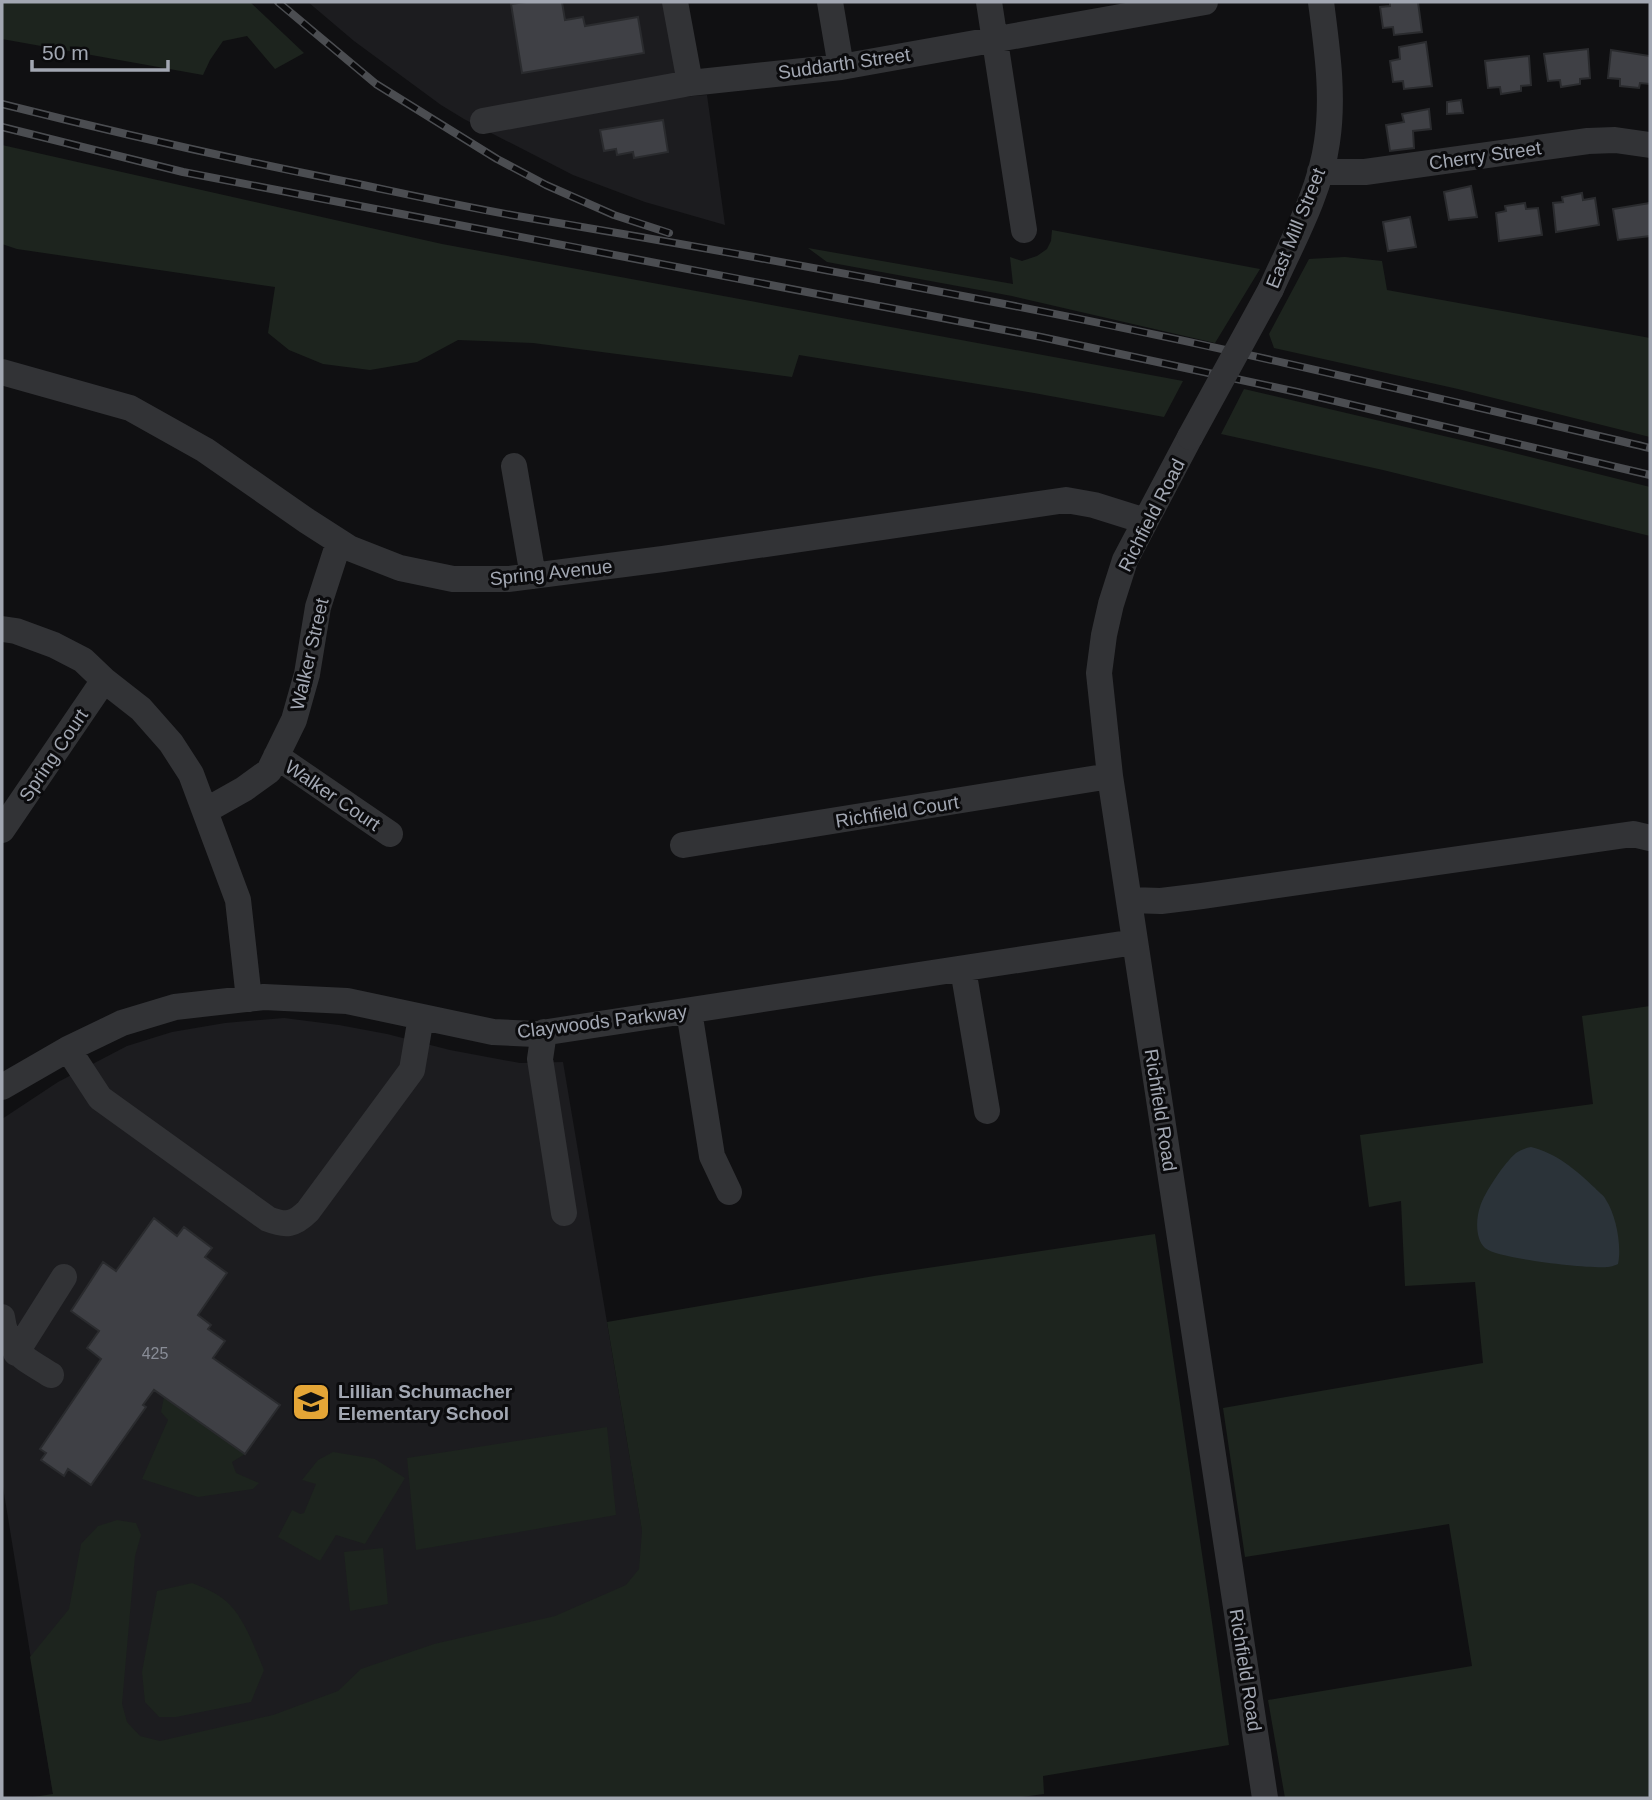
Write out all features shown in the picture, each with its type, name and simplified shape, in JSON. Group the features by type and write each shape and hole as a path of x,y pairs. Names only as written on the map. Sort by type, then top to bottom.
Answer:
{"street":[{"path":"675,2 690,83"},
{"path":"830,2 841,66"},
{"path":"989,2 1024,230"},
{"name":"Suddarth Street","path":"484,121 690,83 841,66 995,39 1151,6 1205,2"},
{"name":"East Mill Street","path":"1190,437 1271,289 1320,172 1327,143 1330,105 1330,76 1321,2"},
{"name":"Cherry Street","path":"1320,172 1366,172 1588,141 1615,140 1650,145"},
{"name":"Spring Avenue","path":"2,372 130,408 205,450 349,548 400,568 453,579 533,576 1066,500 1094,505 1145,521"},
{"name":"Richfield Road","path":"1190,437 1125,560 1111,604 1099,673 1110,776 1265,1798"},
{"path":"514,466 533,576"},
{"name":"Walker Street","path":"205,811 269,771 294,720 307,674 318,607 339,542"},
{"path":"2,629 16,631 54,645 83,660 141,709 171,743 191,774 238,900 249,999"},
{"name":"Spring Court","path":"2,830 104,680"},
{"name":"Walker Court","path":"276,756 390,834"},
{"name":"Richfield Court","path":"683,845 1110,776"},
{"path":"1129,900 1161,901 1202,896 1633,834 1650,838"},
{"name":"Claywoods Parkway","path":"2,1087 68,1049 122,1023 175,1007 264,997 347,1001 493,1032 544,1032 1135,942"},
{"path":"962,969 987,1111"},
{"path":"689,1011 712,1156 729,1192"},
{"path":"68,1049 100,1098 268,1219 280,1224 297,1222 308,1211 412,1070 421,1017"},
{"path":"544,1032 540,1059 564,1213"},
{"path":"16,1353 64,1277"},
{"path":"2,1317 9,1343 16,1353 51,1375"}],"shaded area":[{"path":"2,2 250,2 304,53 275,69 247,36 223,41 203,75 2,39"},
{"path":"308,2 666,2 681,97 707,95 725,225 645,202 573,175 464,119 354,41"},
{"path":"2,145 442,244 1183,381 1164,417 799,355 792,377 533,343 458,340 417,362 370,370 323,364 289,350 268,333 275,287 17,249 2,244"},
{"path":"1052,230 1260,269 1215,343 1012,296 827,262 808,248 1013,284 1010,257 1022,261 1037,256 1047,249"},
{"path":"1345,257 1382,261 1387,290 1650,338 1650,437 1458,389 1274,348 1269,334 1309,259"},
{"path":"1244,389 1650,487 1650,536 1383,470 1221,434"},
{"path":"1650,1006 1650,1798 1285,1798 1268,1700 1472,1666 1449,1524 1245,1557 1223,1408 1483,1363 1475,1282 1405,1286 1401,1201 1369,1207 1360,1135 1593,1104 1582,1016"},
{"name":"Lillian Schumacher Elementary School","path":"284,1018 387,1034 450,1050 520,1063 563,1062 671,1701 53,1794 2,1481 2,1119 58,1082 127,1046 172,1032 225,1023"},
{"path":"1531,1147 1549,1153 1565,1163 1605,1198 1617,1231 1618,1264 1608,1267 1564,1265 1507,1256 1493,1252 1482,1244 1477,1222 1486,1194 1511,1157"},
{"path":"1155,1234 1229,1745 1043,1776 1044,1794 1014,1798 26,1798 53,1794 30,1657 69,1609 81,1544 98,1526 117,1520 136,1523 141,1535 135,1556 122,1704 127,1722 140,1736 160,1741 273,1715 338,1691 361,1669 434,1644 555,1616 626,1585 639,1569 642,1531 607,1322 874,1276"},
{"path":"164,1397 245,1454 232,1462 236,1473 259,1483 253,1489 198,1497 142,1479 168,1420 161,1412"},
{"path":"607,1427 616,1515 416,1550 407,1458"},
{"path":"333,1452 375,1459 405,1478 365,1544 336,1535 320,1561 278,1537 292,1510 304,1513 316,1484 302,1480 318,1460"},
{"path":"383,1548 388,1604 350,1611 344,1552"},
{"path":"192,1583 217,1595 235,1611 250,1636 264,1670 251,1702 176,1717 159,1717 145,1702 142,1672 157,1591"}],"building":[{"path":"562,2 565,20 583,17 585,26 638,17 644,53 522,73 511,4"},
{"path":"1390,2 1418,2 1422,32 1394,35 1393,27 1383,28 1380,7 1390,6"},
{"path":"1426,42 1432,86 1404,89 1403,81 1393,82 1390,61 1400,59 1399,47"},
{"path":"1588,49 1590,78 1580,79 1580,84 1561,87 1560,80 1548,81 1544,54"},
{"path":"1611,50 1650,56 1650,84 1640,83 1639,88 1620,86 1620,79 1608,78"},
{"path":"1529,56 1531,85 1521,86 1521,91 1501,94 1500,87 1488,88 1485,61"},
{"path":"1461,100 1463,113 1447,114 1447,102"},
{"path":"1429,109 1431,129 1413,131 1414,148 1390,151 1386,125 1404,122 1402,114"},
{"path":"663,120 668,152 634,158 633,152 617,155 616,149 604,151 600,130"},
{"path":"1471,186 1477,217 1449,220 1444,192"},
{"path":"1582,193 1583,200 1595,198 1599,225 1556,232 1553,203 1563,202 1562,197"},
{"path":"1525,203 1526,209 1538,208 1542,235 1499,241 1496,213 1506,211 1505,206"},
{"path":"1650,203 1650,236 1618,240 1613,209"},
{"path":"1410,217 1416,247 1388,251 1383,222"},
{"path":"154,1218 177,1236 184,1227 212,1248 205,1257 227,1273 198,1315 211,1325 208,1329 225,1341 213,1358 280,1405 245,1454 154,1390 143,1405 146,1407 91,1485 68,1469 64,1476 41,1460 46,1453 40,1449 101,1359 87,1348 99,1331 71,1311 103,1262 116,1271"}],"railway":[{"path":"278,2 376,84 497,159 546,185 614,215 669,233"},
{"path":"2,104 218,155 457,205 860,277 1143,332 1650,448"},
{"path":"2,127 183,172 1041,337 1297,392 1650,475"}],"place":[{"name":"Lillian Schumacher Elementary School","path":"311,1402"}]}
